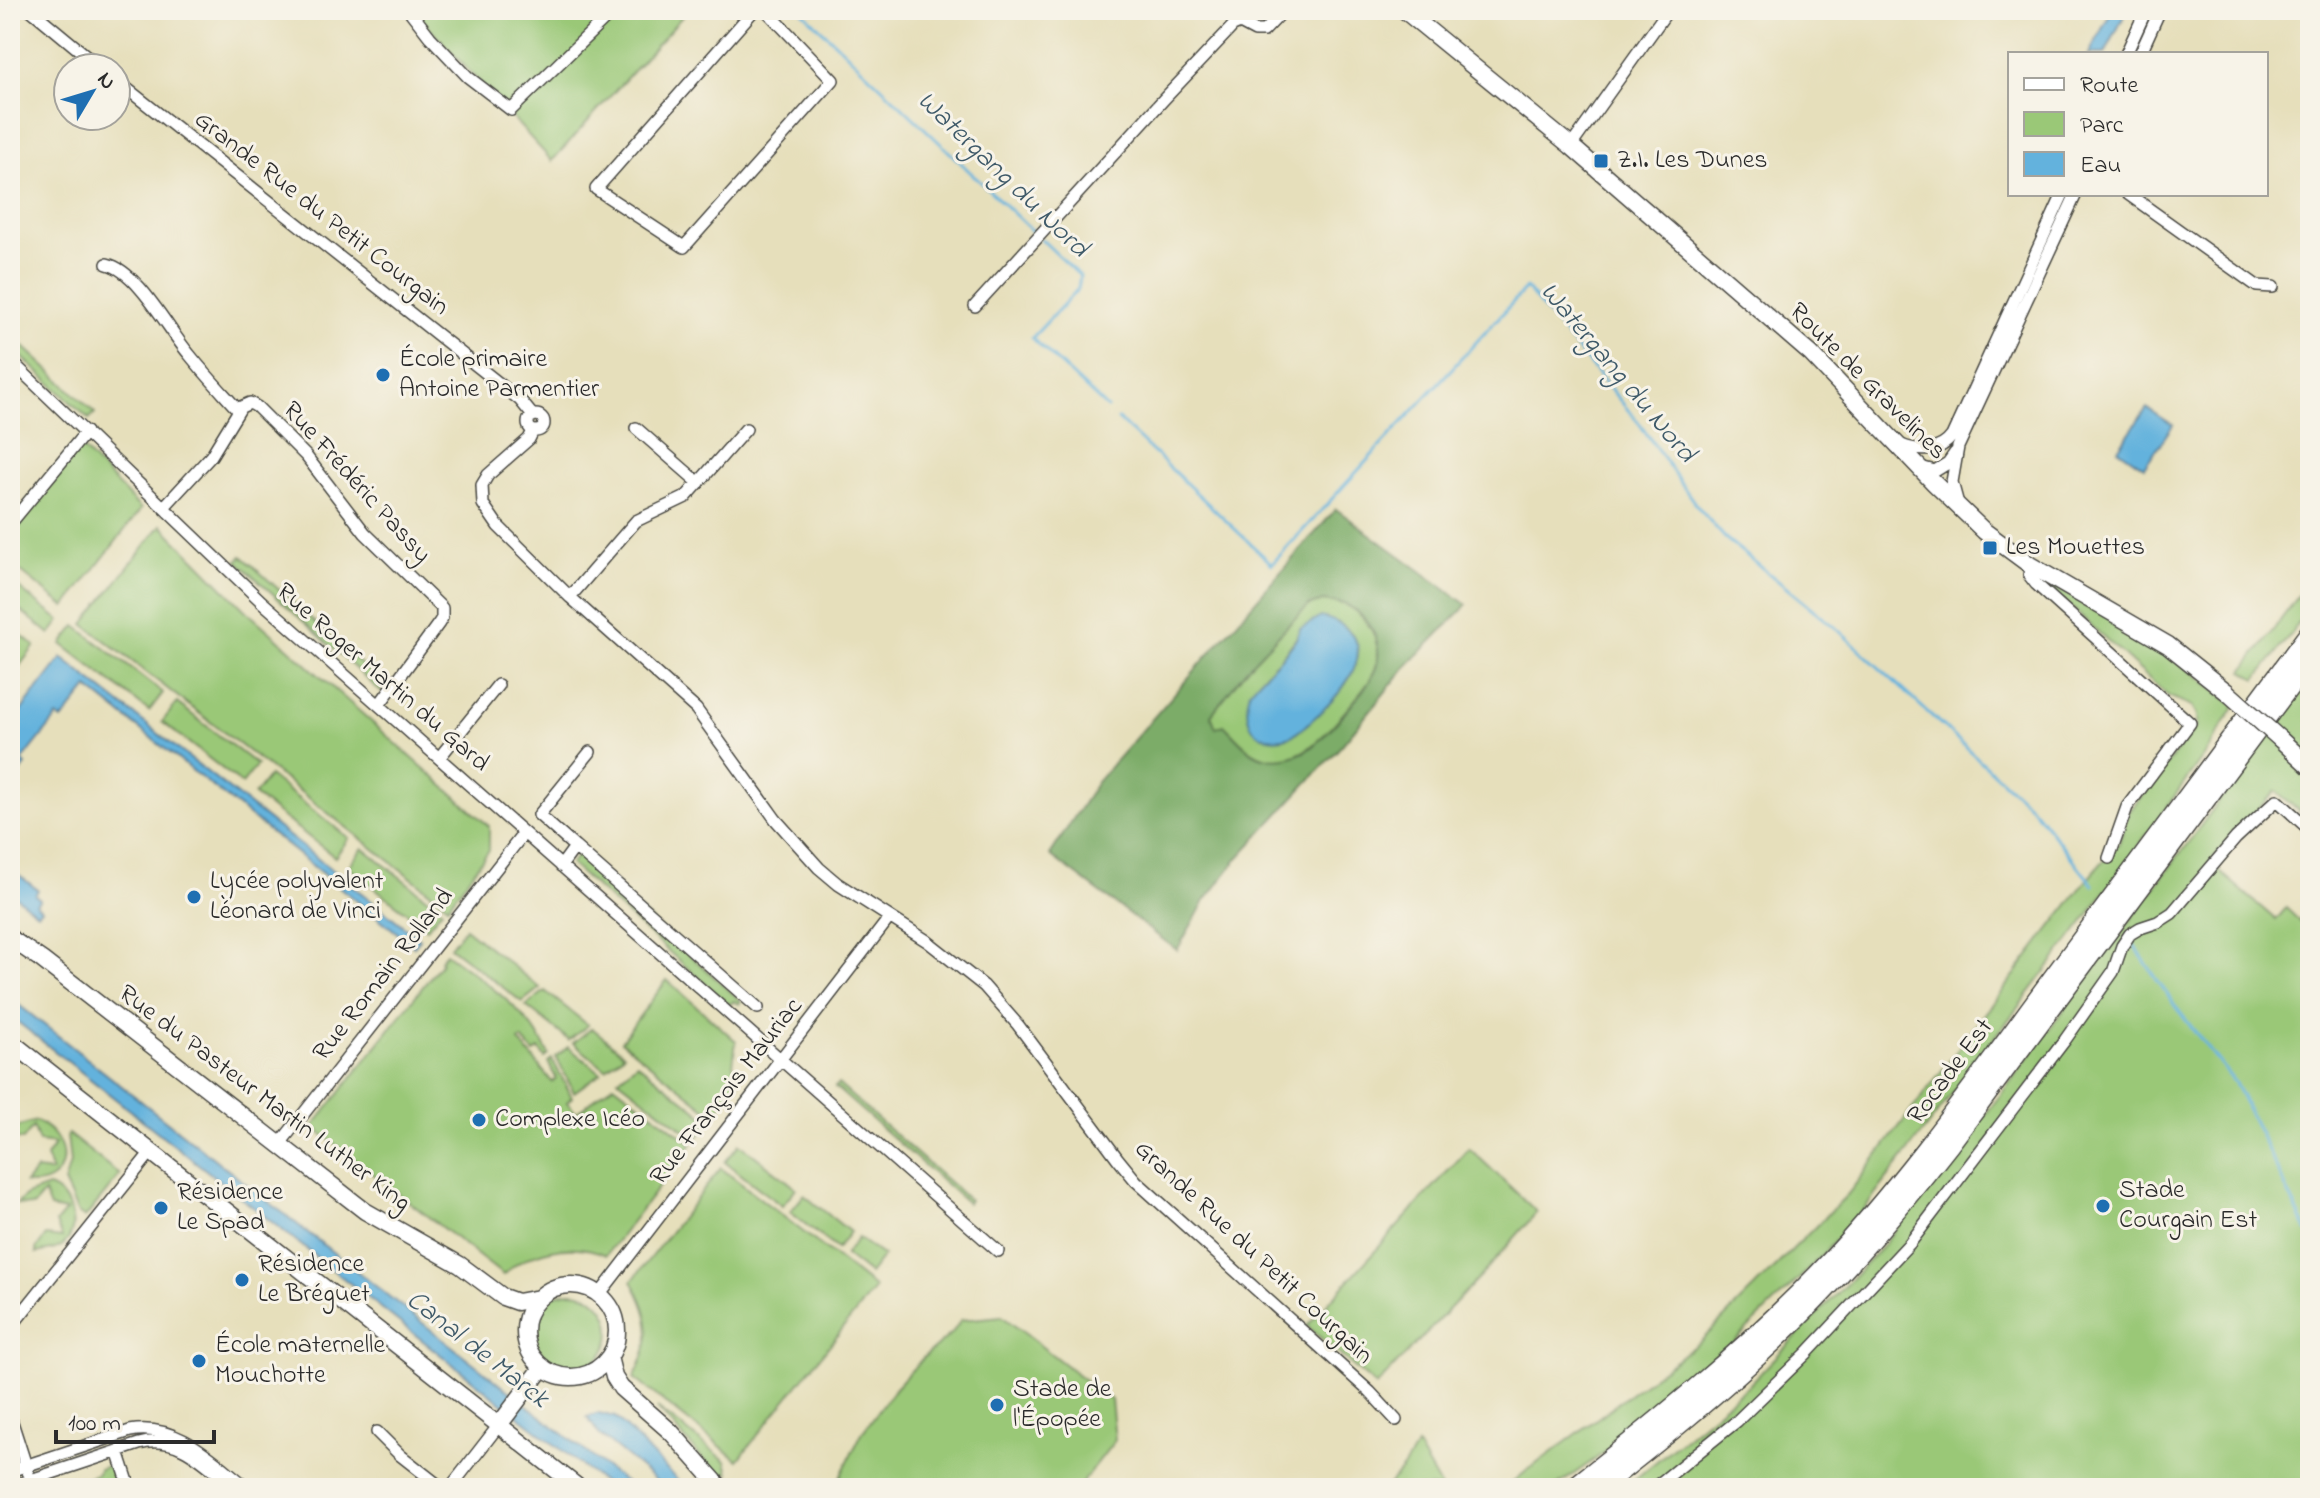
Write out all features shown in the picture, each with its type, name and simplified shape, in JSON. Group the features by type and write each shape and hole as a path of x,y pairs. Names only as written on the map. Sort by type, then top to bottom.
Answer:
{"highway":[{"name":"Rocade Est","path":"1574,1488 1664,1417 1752,1340 1822,1271 1876,1211 1967,1095 2310,633"},
{"name":"Rocade Est","path":"1598,1488 1709,1399 1770,1344 1890,1217 1958,1133 2310,658"}],"street":[{"path":"31,10 82,52"},
{"path":"409,10 468,77 511,110 614,10"},
{"path":"754,10 596,189 684,247 833,80 766,10"},
{"path":"975,306 1233,26 1240,23 1255,31 1264,31 1284,10"},
{"name":"Route de Gravelines","path":"1404,10 1571,146 1811,354 1939,489 2004,547 2154,636 2227,692 2310,767"},
{"path":"1571,146 1668,10"},
{"path":"2127,52 2146,10"},
{"path":"2141,52 2160,10"},
{"name":"Grande Rue du Petit Courgain","path":"132,93 520,400 533,416 528,422 533,431 529,439 482,485 481,499 498,526 570,597 696,709 776,820 819,868 838,884 935,947 989,991 1136,1181 1370,1392 1396,1420"},
{"path":"1962,511 1952,482 1956,430 2062,196"},
{"path":"1939,489 1935,471 1937,462 1953,445 2075,196"},
{"path":"2131,196 2257,286 2273,287"},
{"path":"107,264 123,272 155,306 186,351 238,410"},
{"name":"Rue Roger Martin du Gard","path":"10,360 255,595 998,1251"},
{"name":"Rue Frédéric Passy","path":"164,507 211,456 238,410 244,404 253,404 306,456 365,533 442,608 439,623 379,705"},
{"path":"636,428 699,483"},
{"path":"570,597 636,521 681,501 746,429"},
{"path":"10,524 86,432"},
{"path":"1895,442 1923,450 1953,445"},
{"path":"1916,464 1935,471"},
{"path":"2030,565 2029,575 2036,584 2190,723 2127,807 2109,858"},
{"path":"439,758 498,685"},
{"path":"590,752 539,815 754,1004 735,1019"},
{"path":"1654,1488 1737,1421 1807,1353 1910,1243 2089,1006 2116,968 2122,946 2130,934 2172,913 2241,832 2277,800 2310,830"},
{"name":"Rue Romain Rolland","path":"279,1145 524,833"},
{"path":"561,866 575,847"},
{"name":"Rue François Mauriac","path":"599,1295 890,917"},
{"name":"Rue du Pasteur Martin Luther King","path":"10,938 365,1211 460,1265 503,1297 517,1302 539,1298"},
{"path":"10,1041 503,1419 579,1488"},
{"path":"10,1328 151,1152"},
{"path":"571,1285 599,1295 612,1310 617,1324 617,1339 609,1357 595,1371 576,1377 561,1376 543,1367 531,1352 526,1334 529,1315 539,1298 556,1288 571,1285"},
{"path":"609,1357 611,1369 621,1388 671,1432 721,1488"},
{"path":"450,1488 543,1367"},
{"path":"10,1416 31,1480"},
{"path":"10,1471 130,1431 149,1429 182,1439 248,1488"},
{"path":"377,1432 400,1455 442,1488"},
{"path":"10,1487 147,1442 170,1442 185,1449 235,1488"},
{"path":"118,1451 130,1488"}],"green space":[{"path":"413,10 688,10 552,161"},
{"path":"10,334 95,413 89,419 10,346"},
{"path":"80,446 141,509 65,607 10,563 10,534"},
{"path":"1336,509 1467,605 1404,669 1342,745 1239,857 1205,901 1177,950 1050,855 1097,782","holes":["1323,601 1347,605 1362,616 1376,640 1376,668 1355,701 1312,746 1286,758 1260,756 1243,745 1224,725 1216,728 1211,715 1249,666 1292,621 1310,605"]},
{"path":"161,525 244,609 489,826 489,850 448,906 84,624"},
{"path":"242,556 385,686 381,692 237,561"},
{"path":"2038,578 2142,635 2235,706 2206,753 2081,925 1861,1213 1806,1272 1730,1346 1601,1455 1554,1488 1504,1488 1701,1341 1848,1194 2086,881 2119,843 2129,812 2197,726 2197,715 2192,706 2168,696"},
{"path":"2310,580 2310,608 2257,679 2243,671"},
{"path":"10,581 60,621 50,634 10,602"},
{"path":"1323,601 1347,606 1356,612 1375,638 1375,669 1360,694 1314,744 1298,754 1272,759 1245,746 1229,730 1216,729 1211,715 1249,666 1310,605","holes":["1337,622 1352,634 1358,647 1357,661 1341,690 1305,726 1290,736 1249,720 1255,687 1298,636 1300,629"]},
{"path":"10,626 35,646 10,678"},
{"path":"76,626 163,693 149,711 62,644"},
{"name":"Stade Courgain Est","path":"2310,682 2310,821 2276,791 2210,863 2276,920 2286,908 2310,931 2310,1488 1624,1488 1749,1385 1881,1248 2002,1093"},
{"path":"177,703 257,765 242,784 162,722"},
{"path":"269,776 349,838 335,857 254,795"},
{"path":"363,848 442,910 427,928 348,867"},
{"path":"578,855 741,1001 739,1004 734,1001 729,1005 570,864"},
{"path":"465,928 540,988 522,1002 450,947"},
{"name":"Complexe Icéo","path":"446,953 490,986 530,1024 549,1055 545,1058 539,1049 534,1053 522,1039 519,1041 552,1082 556,1078 548,1062 552,1059 572,1097 567,1102 576,1113 614,1084 692,1144 606,1255 579,1248 552,1250 525,1259 503,1275 313,1127"},
{"path":"667,980 736,1041 733,1065 739,1082 714,1115 621,1041"},
{"path":"545,991 588,1025 569,1040 526,1006"},
{"path":"592,1028 624,1054 606,1069 573,1043"},
{"path":"568,1047 601,1073 574,1092 556,1057"},
{"path":"637,1063 710,1121 696,1139 618,1079"},
{"path":"838,1084 969,1200 967,1203 835,1087"},
{"path":"36,1121 58,1140 62,1162 51,1180 25,1183 36,1170 52,1172 46,1157 55,1144 39,1142 33,1127 23,1140 10,1138 20,1126"},
{"path":"68,1134 120,1175 85,1218 78,1213 64,1183 70,1163"},
{"path":"740,1144 796,1188 782,1206 725,1162"},
{"path":"1469,1148 1537,1212 1376,1386 1307,1326"},
{"path":"721,1168 875,1288 738,1460 634,1378 645,1352 648,1330 644,1307 632,1281"},
{"path":"48,1187 66,1202 72,1227 63,1245 36,1253 46,1236 62,1238 56,1223 66,1211 50,1208 44,1193 33,1206 17,1204 26,1195"},
{"path":"804,1195 850,1232 837,1249 790,1212"},
{"path":"858,1238 883,1256 869,1274 845,1255"},
{"path":"563,1292 579,1292 593,1298 604,1309 610,1331 604,1353 593,1364 579,1370 563,1370 549,1364 538,1353 532,1339 532,1323 538,1309 549,1298"},
{"name":"Stade de l'Épopée","path":"1002,1316 1111,1400 1115,1440 1078,1488 836,1488 862,1433 896,1387 923,1358 952,1333 961,1320"},
{"path":"657,1408 726,1461 729,1473 717,1475"},
{"path":"1417,1446 1441,1488 1386,1488 1403,1468"},
{"path":"110,1465 116,1468 123,1488 43,1488 97,1474 99,1469"}],"water":[{"path":"2112,10 2127,10 2106,52 2090,52"},
{"path":"2147,408 2173,425 2144,467 2118,449"},
{"path":"1321,617 1342,625 1356,641 1358,653 1349,679 1330,703 1296,733 1277,739 1260,735 1252,728 1248,718 1250,691 1292,645 1300,629"},
{"path":"62,658 420,939 414,946 88,688 62,720 57,717 22,761 26,765 10,785 10,725"},
{"path":"10,868 38,890 35,895 40,899 36,904 41,909 37,913 10,892"},
{"path":"10,998 632,1488 610,1488 10,1016"},
{"path":"599,1413 615,1417 685,1488 665,1488 599,1434 587,1417"}],"waterway":[{"name":"Watergang du Nord","path":"801,10 1035,234"},
{"name":"Watergang du Nord","path":"1041,239 1080,276 1078,289 1032,338 1107,408"},
{"name":"Watergang du Nord","path":"1118,419 1272,564 1526,288 1639,423 1696,505 1725,538 1836,628 2034,810 2093,885"},
{"name":"Watergang du Nord","path":"2132,942 2175,1006 2235,1083 2310,1237"}],"place":[{"name":"Z.I. Les Dunes","path":"1601,161"},
{"name":"École primaire Antoine Parmentier","path":"383,375"},
{"name":"Les Mouettes","path":"1990,548"},
{"name":"Lycée polyvalent Léonard de Vinci","path":"194,897"},
{"name":"Complexe Icéo","path":"479,1120"},
{"name":"Stade Courgain Est","path":"2103,1206"},
{"name":"Résidence Le Spad","path":"161,1208"},
{"name":"Résidence Le Bréguet","path":"242,1280"},
{"name":"École maternelle Mouchotte","path":"199,1361"},
{"name":"Stade de l'Épopée","path":"997,1405"}],"water label":[{"name":"Canal de Marck","path":"477,1350"}]}
